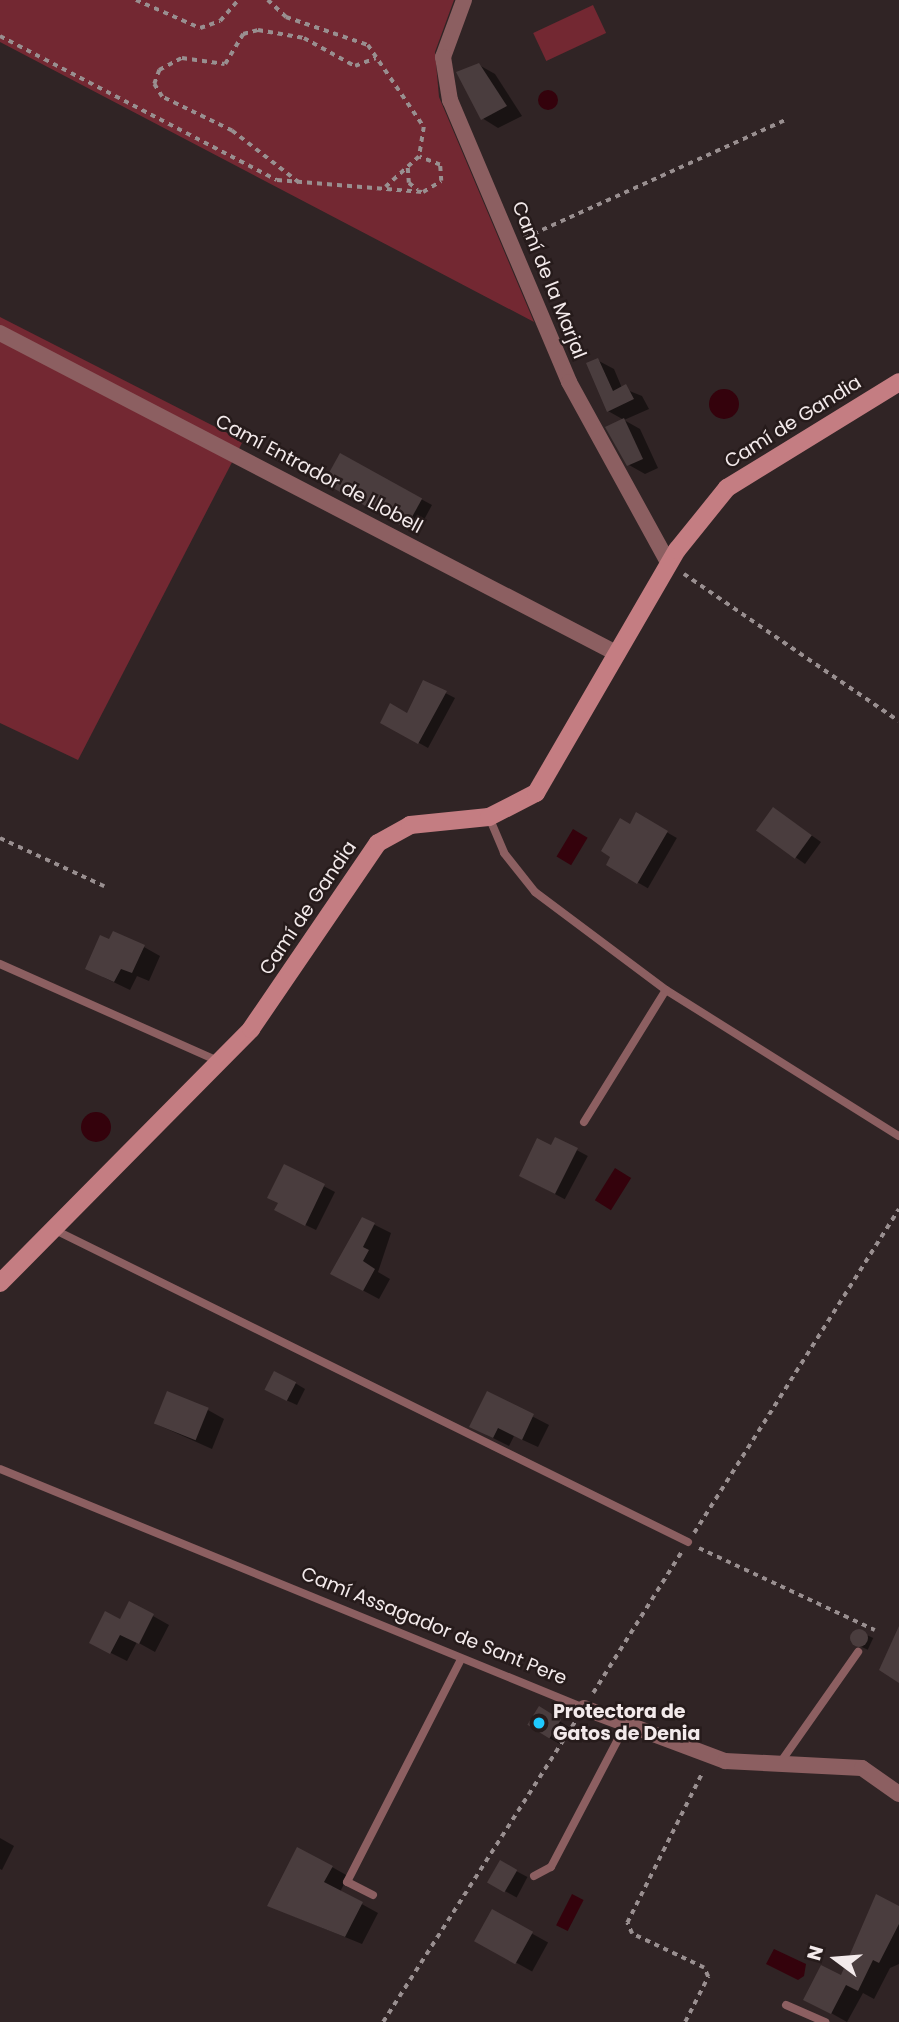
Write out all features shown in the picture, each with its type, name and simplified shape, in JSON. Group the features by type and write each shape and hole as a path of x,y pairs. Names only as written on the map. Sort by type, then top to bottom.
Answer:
{"main road":[{"name":"Camí de Gandia","path":"0,1283 51,1228 220,1062 265,1010 378,843 410,825 489,817 527,801 544,784 693,526 735,482 899,382"}],"street":[{"name":"Camí de la Marjal","path":"464,0 445,47 443,77 579,403 669,564"},
{"name":"Camí Entrador de Llobell","path":"0,332 618,654"},
{"name":"Camí Assagador de Sant Pere","path":"584,1708 710,1757 862,1768 899,1794"}],"lane":[{"path":"489,817 504,853 535,892 666,990 899,1136"},
{"path":"0,964 220,1062"},
{"path":"584,1122 666,990"},
{"path":"51,1228 688,1542"},
{"name":"Camí Assagador de Sant Pere","path":"0,1469 460,1661 584,1708"},
{"path":"780,1763 858,1652"},
{"path":"373,1895 347,1882 460,1661"},
{"path":"534,1876 551,1867 625,1726"},
{"path":"786,2005 825,2022"}],"path":[{"path":"136,0 200,28 220,21 239,0"},
{"path":"263,0 269,1 286,17 359,38 424,128 419,158"},
{"path":"306,186 232,131 162,97 156,74 182,58 229,62 243,34 258,30 303,38 355,66 376,58"},
{"path":"0,36 277,180 306,186 386,187 423,192 438,186 442,171 431,158 419,158 386,187"},
{"path":"513,243 785,120"},
{"path":"410,165 409,183 423,192"},
{"path":"669,564 899,720"},
{"path":"0,838 104,886"},
{"path":"383,2022 899,1209"},
{"path":"688,1542 875,1630"},
{"path":"685,2022 708,1977 704,1968 632,1934 627,1923 710,1757"}],"shaded area":[{"path":"0,0 454,0 435,52 439,97 534,322 0,42"},
{"path":"593,5 606,33 546,61 533,33"},
{"path":"548,90 555,93 558,100 555,107 548,110 541,107 538,100 541,93"},
{"path":"0,317 243,441 78,760 0,723"},
{"path":"724,389 730,390 738,398 738,410 730,418 724,419 718,418 710,410 709,404 710,398 718,390"},
{"path":"573,829 588,838 571,865 557,856"},
{"path":"96,1112 107,1116 111,1127 107,1138 96,1142 85,1138 81,1127 85,1116"},
{"path":"615,1168 631,1178 611,1210 595,1200"},
{"path":"572,1894 584,1900 568,1931 556,1925"},
{"path":"774,1949 806,1964 804,1976 798,1980 766,1964"}],"building":[{"path":"479,63 507,106 481,120 456,72"},
{"path":"598,358 613,391 626,384 634,399 607,412 586,363"},
{"path":"624,418 643,459 627,466 605,427"},
{"path":"340,453 422,499 406,528 324,483"},
{"path":"423,680 447,691 418,744 380,723 390,703 407,713"},
{"path":"773,807 812,835 795,859 756,830"},
{"path":"636,812 668,831 637,884 606,865 610,857 601,851 620,818 630,824"},
{"path":"113,931 145,945 132,973 121,969 114,982 85,969 100,935 109,939"},
{"path":"555,1137 578,1148 555,1194 519,1176 537,1138 551,1145"},
{"path":"284,1164 325,1184 305,1226 274,1210 278,1203 267,1198"},
{"path":"362,1217 375,1223 363,1247 369,1250 363,1261 375,1269 363,1291 330,1274"},
{"path":"274,1371 296,1382 287,1401 264,1390"},
{"path":"167,1391 209,1408 196,1440 154,1423"},
{"path":"487,1391 534,1414 522,1440 498,1428 493,1438 469,1427"},
{"path":"129,1601 154,1614 139,1644 120,1635 110,1654 89,1643 105,1611 120,1619"},
{"path":"899,1626 899,1683 879,1670"},
{"path":"859,1629 865,1632 868,1638 865,1644 859,1647 853,1644 850,1638 853,1632"},
{"path":"539,1706 561,1720 549,1738 527,1725"},
{"path":"297,1847 333,1866 324,1882 363,1902 345,1937 267,1906"},
{"path":"500,1860 517,1870 504,1893 487,1883"},
{"path":"876,1894 899,1906 899,1924 879,1963 873,1960 858,1991 846,1985 831,2014 803,2000 821,1965 841,1975"},
{"path":"492,1909 533,1932 515,1964 474,1941"}],"place":[{"name":"Protectora de Gatos de Denia","path":"539,1723"}]}
